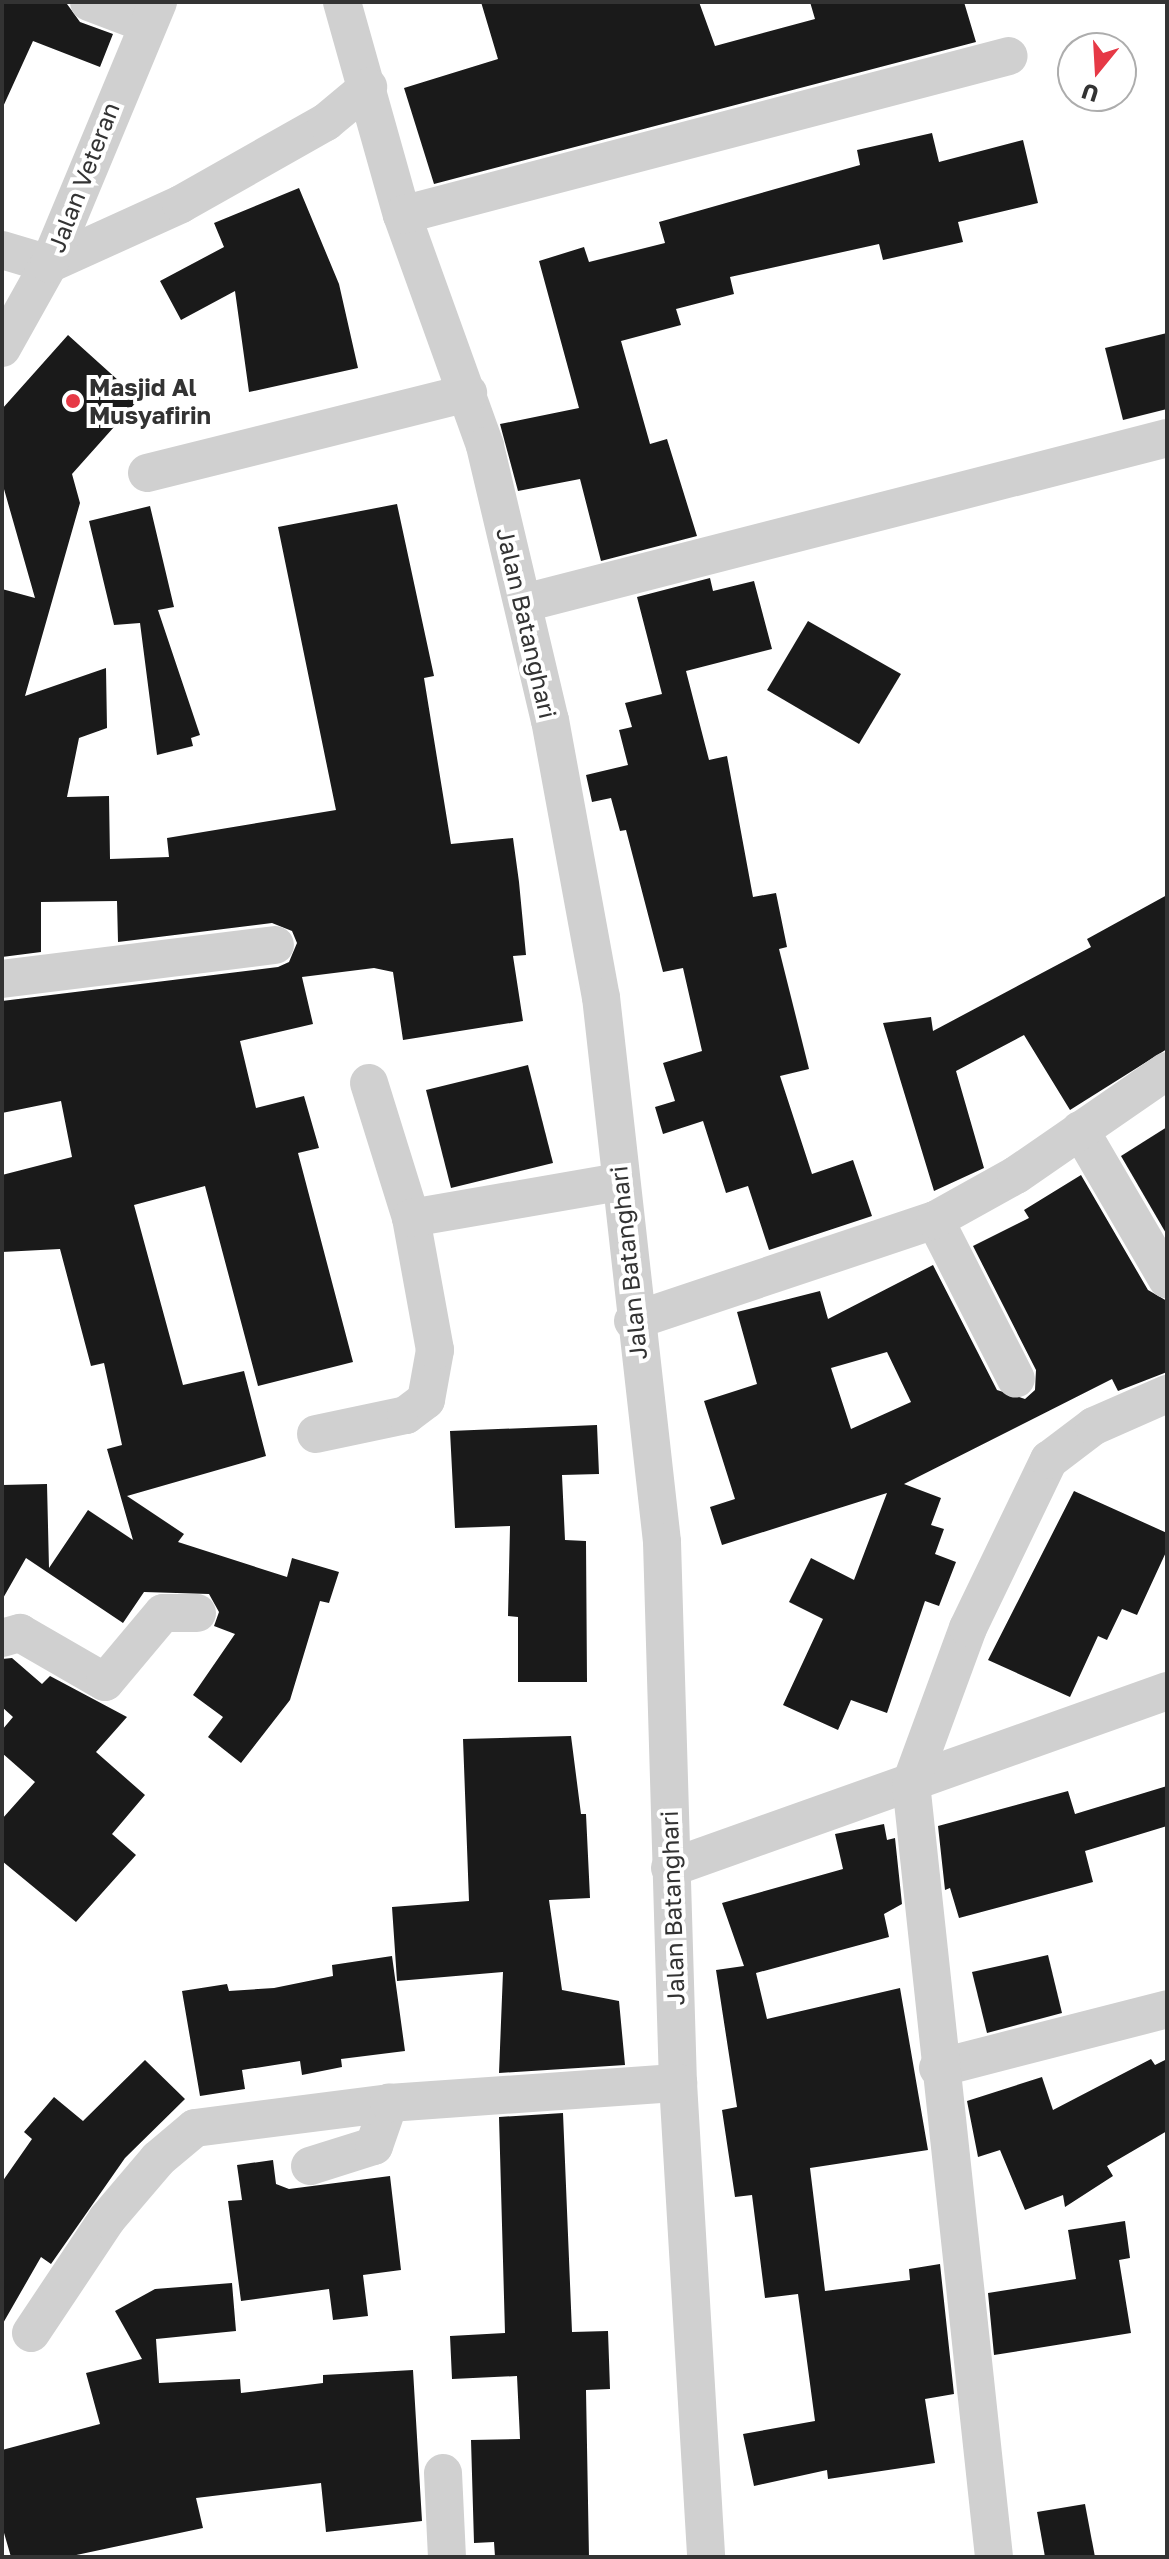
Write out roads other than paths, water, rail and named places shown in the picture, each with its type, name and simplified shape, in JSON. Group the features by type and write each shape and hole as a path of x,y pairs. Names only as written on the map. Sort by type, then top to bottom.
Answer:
{"street":[{"path":"89,2 153,13"},
{"name":"Jalan Batanghari","path":"342,2 402,215 468,393 524,603 601,997 633,1321 662,1542 678,2083 706,2557"},
{"name":"Jalan Veteran","path":"2,348 49,264 153,13"},
{"path":"402,215 1009,56"},
{"path":"2,250 49,264 194,197 326,122 368,87"},
{"path":"147,473 468,393"},
{"path":"524,603 1167,438"},
{"path":"2,979 275,945"},
{"path":"633,1321 935,1220 1080,1130 1167,1071"},
{"path":"316,1434 406,1415 426,1400 435,1350 411,1218 369,1083"},
{"path":"1080,1130 1167,1279"},
{"path":"411,1218 619,1182"},
{"path":"935,1220 1016,1379"},
{"path":"994,2557 938,2068 911,1783 968,1628 1049,1460 1081,1434 1167,1394"},
{"path":"2,1638 20,1633 105,1682 163,1613 197,1613"},
{"path":"670,1868 1167,1691"},
{"path":"938,2068 1167,2009"},
{"path":"31,2333 107,2219 158,2159 195,2128 389,2103 678,2083"},
{"path":"310,2166 374,2146 389,2103"},
{"path":"443,2473 447,2557"}],"place":[{"name":"Masjid Al Musyafirin","path":"73,401"}]}
